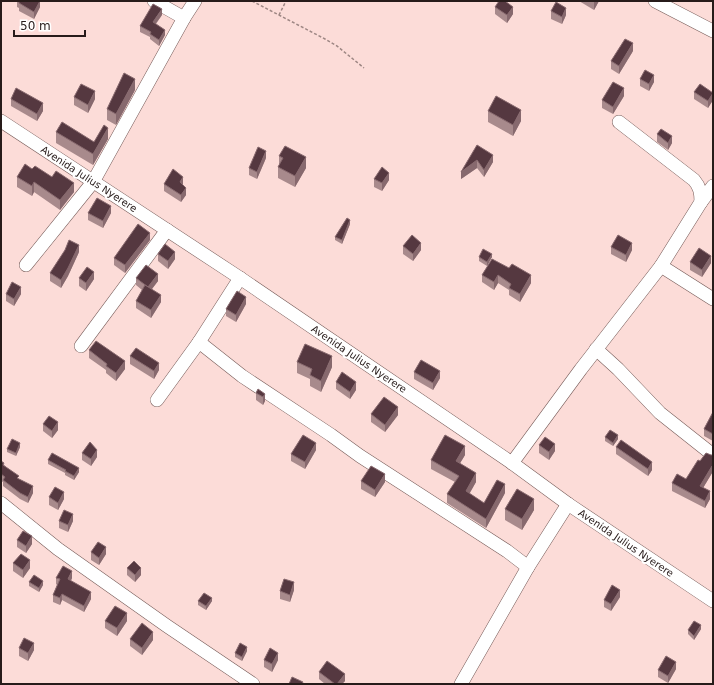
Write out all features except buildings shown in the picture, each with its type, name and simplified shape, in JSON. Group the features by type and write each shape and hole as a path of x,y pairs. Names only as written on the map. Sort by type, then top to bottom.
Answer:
{"street":[{"path":"154,1 184,18"},
{"path":"26,265 93,182 184,18 195,1"},
{"path":"655,1 713,31"},
{"name":"Avenida Julius Nyerere","path":"1,122 240,278 713,602"},
{"path":"619,122 694,180 700,191 701,202"},
{"path":"512,463 596,349 661,266 701,202 713,186"},
{"path":"81,346 167,230"},
{"path":"661,266 713,299"},
{"path":"157,400 198,342 240,278"},
{"path":"198,342 242,376 360,456 507,551 528,567"},
{"path":"596,349 618,369 660,413 713,456"},
{"path":"1,503 58,549 167,626 253,684"},
{"path":"461,684 528,567 568,504"}],"path":[{"path":"252,1 337,46 364,68"},
{"path":"278,15 286,1"}]}
